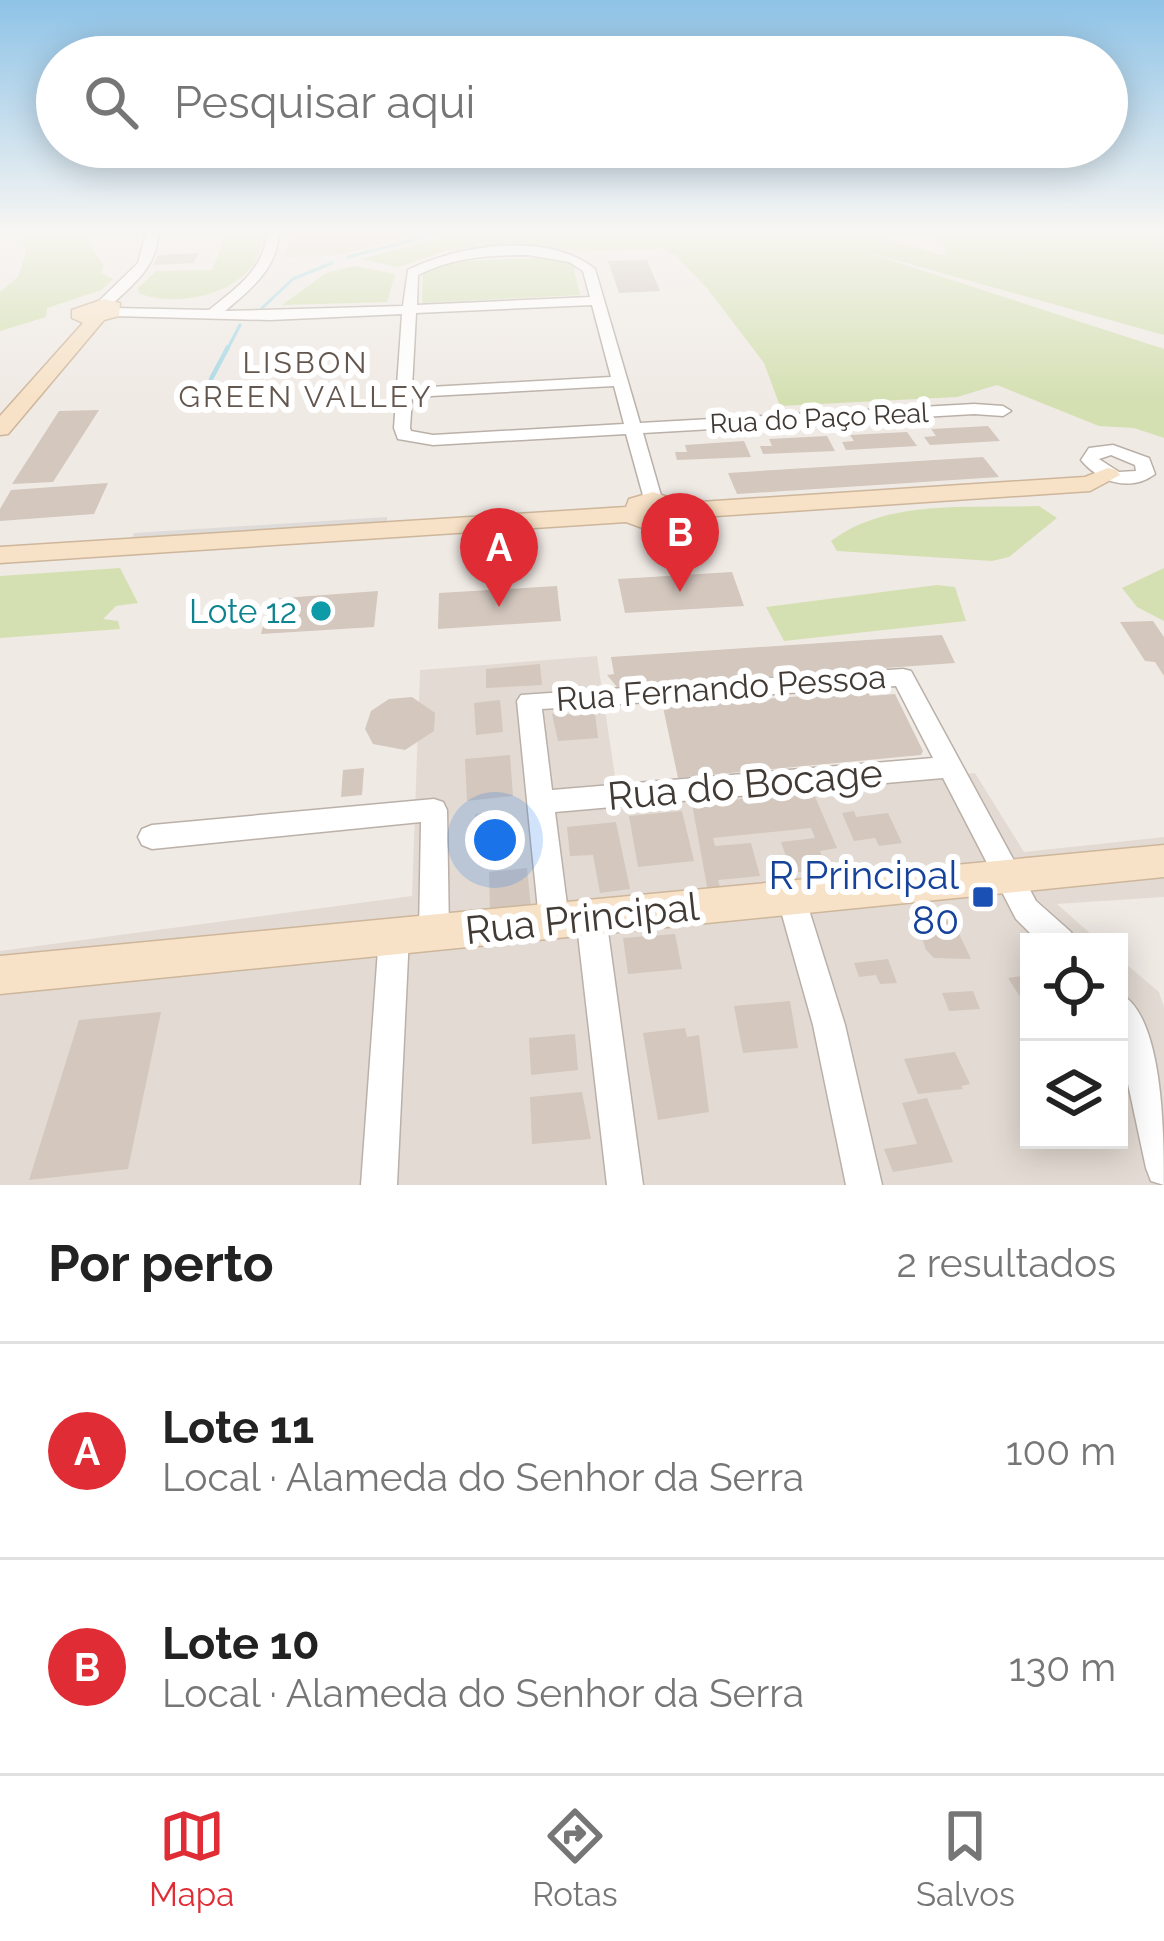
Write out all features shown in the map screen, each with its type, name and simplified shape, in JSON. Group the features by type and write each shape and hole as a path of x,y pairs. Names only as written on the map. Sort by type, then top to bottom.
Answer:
{"street":[{"path":"0,430 123,288"},
{"path":"211,316 242,288"},
{"name":"Rua do Paço Real","path":"410,288 404,435 418,440 1004,411"},
{"name":"Rua do Paço Real","path":"594,288 634,429 643,507"},
{"path":"0,408 99,314 211,316 598,301"},
{"path":"404,393 620,381"},
{"path":"0,555 643,507 642,524 659,526 675,521 678,511 1090,484 1108,475 1090,460 1095,452 1113,450 1135,457 1164,450"},
{"name":"Rua Fernando Pessoa","path":"540,802 529,700 903,676 1007,877 1026,910 1050,933"},
{"name":"Rua do Bocage","path":"540,802 949,767"},
{"path":"540,802 572,918 625,1185"},
{"path":"152,837 434,810 434,932"},
{"name":"Rua Principal","path":"0,974 1164,861"},
{"path":"791,897 829,1025 864,1185"},
{"path":"379,1185 394,936"},
{"path":"1128,1024 1159,1127 1164,1168"}],"shaded area":[{"path":"387,517 387,525 131,541 134,533"},
{"path":"597,656 619,803 975,773 1024,852 1164,837 1164,897 1057,904 1090,933 1020,933 1020,1149 1128,1149 1128,966 1159,992 1164,1007 1164,1185 0,1185 0,951 412,896 420,670"}],"green space":[{"path":"103,288 47,308 46,317 0,331 0,292"},
{"path":"138,288 223,288 177,299 139,293"},
{"path":"305,288 391,288 387,302 282,305"},
{"path":"422,288 578,288 580,295 422,303"},
{"path":"707,288 977,288 1164,349 1164,438 1134,428 1099,426 997,385 957,397 780,406 764,363"},
{"path":"996,288 1164,288 1164,335"},
{"path":"1039,506 1057,518 1009,557 992,561 837,551 831,541 853,527 904,512"},
{"path":"120,568 138,603 116,606 103,619 118,621 120,629 0,638 0,576"},
{"path":"1164,568 1164,621 1137,607 1122,588"},
{"path":"937,585 955,587 966,621 784,641 766,607"}],"building":[{"path":"617,288 660,291 619,293"},
{"path":"99,410 53,482 12,484 59,411"},
{"path":"988,426 1000,441 930,445 924,437 936,436 931,429"},
{"path":"907,432 917,446 846,450 842,442 854,441 850,435"},
{"path":"827,436 835,451 763,454 760,446 772,446 769,439"},
{"path":"744,441 751,457 677,460 675,452 687,452 685,445"},
{"path":"983,457 999,477 737,494 728,473"},
{"path":"108,483 94,514 0,521 0,509 11,490"},
{"path":"732,572 744,606 625,613 618,579"},
{"path":"557,586 561,621 438,629 439,593"},
{"name":"Lote 12","path":"378,591 374,627 261,634 270,599"},
{"path":"1153,621 1164,637 1164,676 1155,662 1145,661 1120,622"},
{"path":"942,635 955,663 617,687 607,675 614,674 611,657"},
{"path":"540,664 542,685 486,688 486,669"},
{"path":"867,691 870,696 895,694 921,755 678,778 663,707"},
{"path":"412,697 435,713 434,731 405,750 373,744 365,729 371,711 389,699"},
{"path":"500,700 503,732 476,735 474,703"},
{"path":"600,707 601,714 595,714 598,738 558,741 552,714 593,714 592,708"},
{"path":"510,755 513,796 467,801 465,759"},
{"path":"364,768 362,795 341,797 343,770"},
{"path":"813,792 837,848 820,851 827,869 792,873 781,842 815,838 811,828 713,838 715,846 751,843 760,876 718,880 721,891 708,892 692,804"},
{"path":"503,810 504,822 476,826 475,814"},
{"path":"682,811 694,861 638,867 629,816"},
{"path":"854,811 856,817 888,813 902,843 879,846 875,838 854,841 842,813"},
{"path":"616,822 630,889 600,893 593,855 570,856 567,827"},
{"path":"527,868 531,908 490,912 489,872"},
{"path":"951,917 971,959 934,958 926,950 916,921"},
{"path":"675,934 682,969 628,974 623,938"},
{"path":"888,959 897,983 880,984 876,975 859,977 854,963"},
{"path":"1020,976 1020,997 1008,978"},
{"path":"973,991 980,1009 949,1011 942,993"},
{"path":"790,1001 798,1048 743,1053 734,1006"},
{"path":"161,1012 128,1169 29,1180 79,1020"},
{"path":"685,1028 687,1037 699,1035 709,1112 658,1120 643,1033"},
{"path":"575,1034 578,1070 531,1075 529,1038"},
{"path":"955,1052 970,1084 918,1094 904,1059"},
{"path":"582,1092 591,1139 532,1144 530,1097"},
{"path":"927,1098 953,1162 893,1172 884,1149 917,1144 902,1103"}],"waterway":[{"path":"262,308 283,288"},
{"path":"227,350 240,325"},
{"path":"211,379 228,347"}],"place":[{"name":"Lote 10","path":"680,592"},
{"name":"Lote 11","path":"499,607"},
{"name":"Lote 12","path":"321,611"},
{"name":"R Principal 80","path":"983,897"}],"district":[{"name":"LISBON GREEN VALLEY","path":"306,380"}]}
